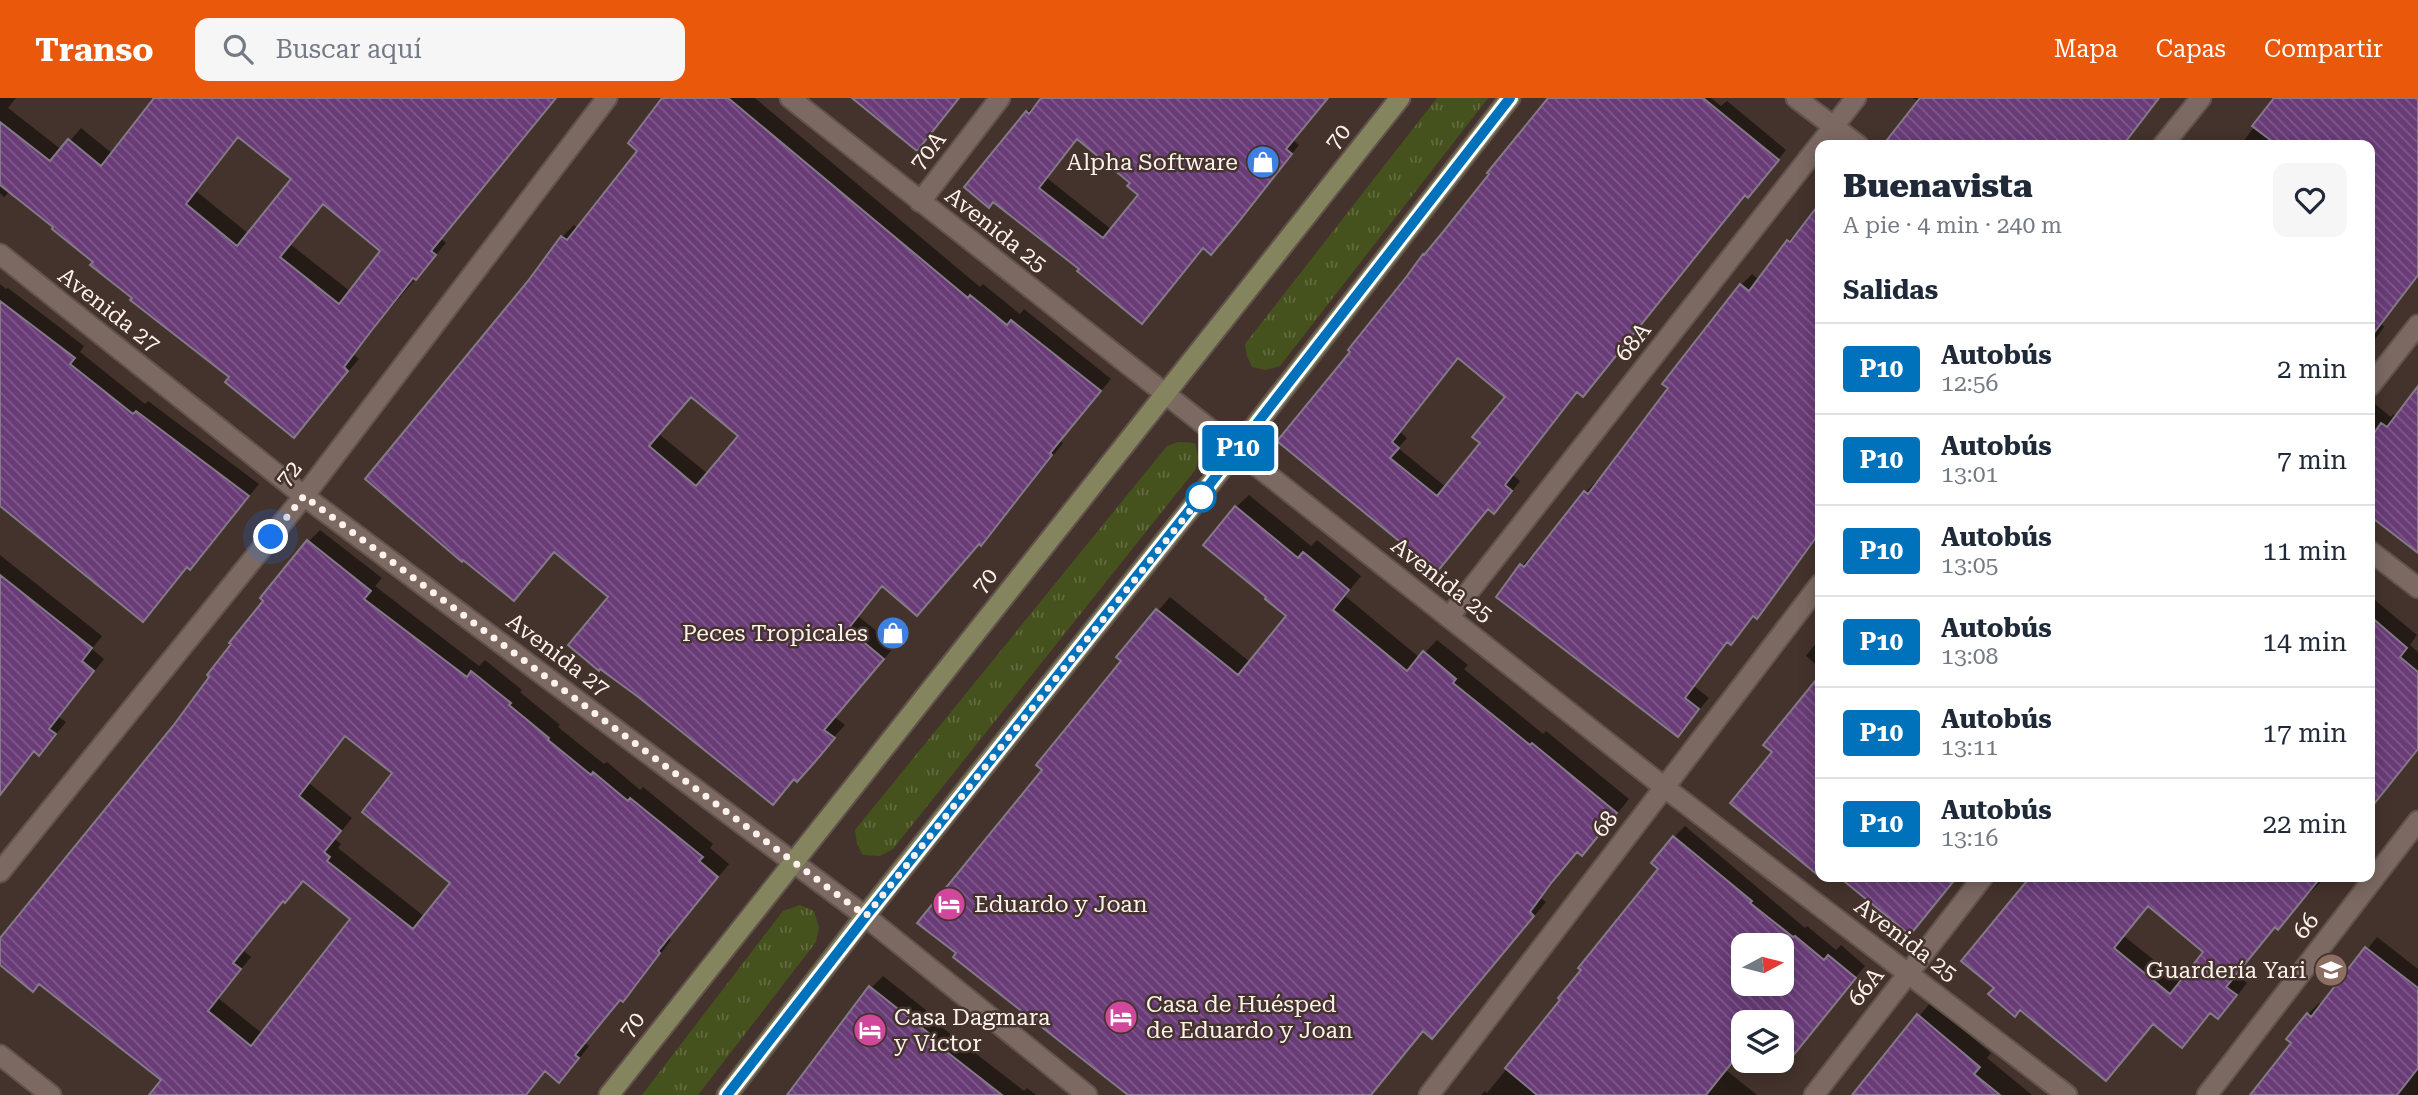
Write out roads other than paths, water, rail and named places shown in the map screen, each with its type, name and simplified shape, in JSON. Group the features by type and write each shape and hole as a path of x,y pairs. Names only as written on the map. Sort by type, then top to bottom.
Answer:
{"main road":[{"name":"70","path":"609,1095 1400,98"},
{"path":"727,1095 1510,98"}],"street":[{"name":"72","path":"0,872 304,496 607,98"},
{"name":"Avenida 25","path":"790,98 1664,787 2067,1095"},
{"name":"70A","path":"920,202 1000,98"},
{"path":"1796,98 1852,140"},
{"name":"68A","path":"1821,140 1856,98"},
{"path":"2167,140 2201,98"},
{"name":"68A","path":"1449,617 1815,148"},
{"name":"Avenida 27","path":"0,254 304,496 866,916 1087,1095"},
{"path":"2375,380 2418,325"},
{"path":"2375,555 2418,589"},
{"name":"68","path":"1429,1095 1815,591"},
{"name":"66","path":"2375,877 2418,821"},
{"name":"66A","path":"1814,1095 1979,882"},
{"name":"66","path":"2207,1095 2371,882"},
{"path":"0,1055 51,1095"}],"place":[{"name":"Alpha Software","path":"1263,162"},
{"name":"Peces Tropicales","path":"893,633"},
{"name":"Eduardo y Joan","path":"949,904"},
{"name":"Guardería Yari","path":"2331,970"},
{"name":"Casa de Huésped de Eduardo y Joan","path":"1121,1017"},
{"name":"Casa Dagmara y Víctor","path":"870,1030"}]}
